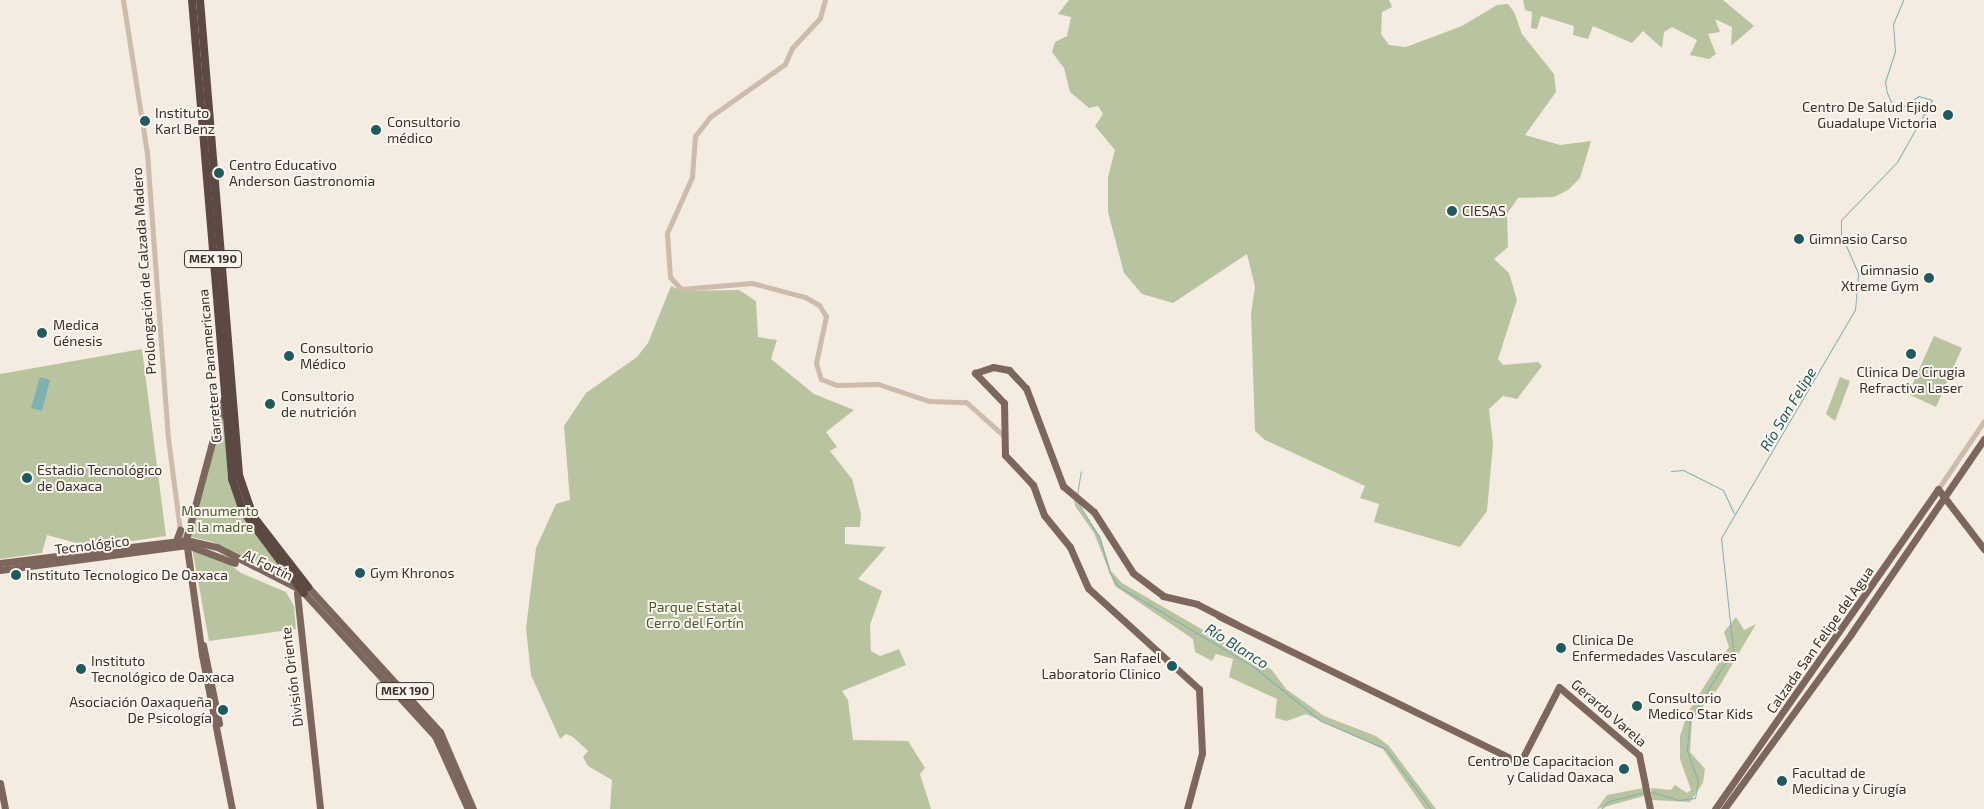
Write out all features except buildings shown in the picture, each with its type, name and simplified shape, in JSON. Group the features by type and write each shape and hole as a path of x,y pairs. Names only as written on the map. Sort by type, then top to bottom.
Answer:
{"highway":[{"name":"Carretera Panamericana","path":"192,0 225,395 235,492 248,518 302,589"},
{"name":"Carretera Panamericana","path":"200,0 239,475 249,510 298,574 302,589"}],"main road":[{"name":"Gerardo Varela","path":"1003,435 1004,403 975,373 993,367 1009,370 1026,388 1055,471 1072,494 1094,512 1133,573 1163,596 1219,616 1365,689 1520,763 1559,687 1639,754 1650,809"},
{"name":"MEX 190","path":"186,543 225,395"},
{"path":"1003,435 1008,460 1029,479 1044,515 1070,547 1088,588 1199,689 1202,753 1188,809"},
{"path":"1946,494 1984,439"},
{"path":"1938,490 1946,494 1953,513 1984,550"},
{"name":"Calzada San Felipe del Agua","path":"1715,807 1938,490"},
{"name":"Calzada San Felipe del Agua","path":"1724,808 1937,511 1946,494"},
{"path":"1931,501 1937,511 1953,513"},
{"path":"176,541 180,530"},
{"name":"Tecnológico","path":"109,553 176,541 186,543"},
{"path":"186,543 232,809"},
{"name":"Al Fortín","path":"186,543 217,548 302,589"},
{"name":"Tecnológico","path":"0,563 25,563 186,543"},
{"name":"Tecnológico","path":"0,570 25,563"},
{"name":"MEX 190","path":"302,589 435,736 468,809"},
{"name":"MEX 190","path":"302,589 440,732 473,809"},
{"name":"División Oriente","path":"302,589 320,809"},
{"path":"202,643 208,654 236,809"},
{"path":"0,782 5,809"}],"street":[{"name":"Prolongación de Calzada Madero","path":"123,0 147,153 163,390 180,530 186,543"},
{"path":"824,0 820,18 792,48 785,64 710,117 695,136 692,177 666,245 670,277 681,289 752,284 819,305 826,316 815,370 821,379 837,385 878,384 929,401 966,402 1003,435"},
{"path":"1938,490 1984,421"},
{"name":"División Oriente","path":"298,574 302,589"}],"green space":[{"path":"1069,0 1389,0 1392,7 1382,12 1381,34 1389,45 1406,47 1462,26 1497,5 1508,4 1514,12 1522,34 1554,74 1556,92 1525,135 1560,145 1591,141 1580,178 1568,190 1554,197 1518,198 1507,214 1508,247 1494,259 1509,273 1517,300 1498,359 1503,365 1538,362 1542,366 1517,399 1503,396 1489,409 1493,444 1487,511 1460,547 1374,522 1379,504 1360,498 1365,486 1265,440 1255,431 1251,313 1255,287 1247,254 1173,303 1142,294 1124,273 1108,212 1108,177 1115,150 1095,126 1103,114 1098,106 1089,108 1070,92 1064,68 1052,52 1055,42 1067,36 1071,17 1058,14"},
{"path":"1523,0 1723,0 1754,26 1731,46 1732,27 1715,19 1720,32 1708,34 1716,54 1709,59 1690,55 1697,40 1672,27 1664,32 1662,48 1643,31 1632,43 1593,26 1588,39 1573,35 1574,26 1541,16 1537,29 1531,28 1532,12 1525,10"},
{"name":"Parque Estatal Cerro del Fortín","path":"671,286 682,291 739,290 756,301 758,337 777,340 771,359 814,394 854,410 826,432 837,447 830,451 852,479 861,514 860,527 845,527 845,544 886,547 858,579 882,591 870,625 871,651 880,656 899,649 906,665 842,691 848,700 853,740 908,741 925,768 920,774 931,809 610,809 612,780 588,766 583,757 588,751 573,737 566,734 560,739 531,675 526,628 536,548 556,504 570,500 564,426 586,393 637,357 648,343"},
{"path":"1934,336 1962,348 1936,407 1908,394"},
{"path":"142,349 166,536 91,547 47,535 42,553 0,559 0,374"},
{"path":"1840,377 1850,381 1835,421 1826,414"},
{"name":"Monumento a la madre","path":"224,408 238,503 294,584 213,542 191,537"},
{"path":"1074,498 1100,536 1111,571 1122,583 1272,670 1286,689 1324,716 1376,736 1389,746 1436,809 1425,809 1383,749 1306,714 1287,721 1275,718 1277,699 1229,677 1233,659 1216,654 1212,661 1195,652 1193,639 1115,586 1094,533 1075,506"},
{"path":"192,548 220,557 241,573 286,592 294,606 296,629 209,641"},
{"path":"1736,617 1744,630 1756,624 1719,687 1692,720 1690,752 1705,769 1703,783 1690,802 1652,800 1651,788 1671,790 1675,785 1687,793 1691,790 1680,759 1680,736 1688,712 1729,647 1724,632"},
{"path":"1643,788 1644,796 1597,809 1607,795"}],"water":[{"path":"40,377 50,380 42,411 31,408"}],"waterway":[{"name":"Río San Felipe","path":"1651,792 1679,800 1695,798 1698,781 1687,750 1690,718 1733,650 1721,538 1855,310 1858,273 1841,234 1841,220 1897,162 1932,100 1919,96 1902,107 1892,104 1887,93 1885,82 1895,52 1893,24 1903,0"},
{"path":"1671,471 1683,470 1723,490 1734,514"},
{"name":"Río Blanco","path":"1077,495 1081,471"},
{"name":"Río Blanco","path":"1077,501 1100,539 1110,573 1118,586 1254,667 1321,721 1386,749 1431,809"},
{"name":"Río San Felipe","path":"1601,809 1609,801 1644,792"}],"place":[{"name":"Centro De Salud Ejido Guadalupe Victoria","path":"1948,115"},
{"name":"Instituto Karl Benz","path":"145,121"},
{"name":"Consultorio médico","path":"376,130"},
{"name":"Centro Educativo Anderson Gastronomia","path":"219,173"},
{"name":"CIESAS","path":"1452,211"},
{"name":"Gimnasio Carso","path":"1799,239"},
{"name":"Gimnasio Xtreme Gym","path":"1929,278"},
{"name":"Medica Génesis","path":"42,333"},
{"name":"Clinica De Cirugia Refractiva Laser","path":"1911,354"},
{"name":"Consultorio Médico","path":"289,356"},
{"name":"Consultorio de nutrición","path":"270,404"},
{"name":"Estadio Tecnológico de Oaxaca","path":"27,478"},
{"name":"Gym Khronos","path":"360,573"},
{"name":"Instituto Tecnologico De Oaxaca","path":"16,575"},
{"name":"Clinica De Enfermedades Vasculares","path":"1561,648"},
{"name":"San Rafael Laboratorio Clinico","path":"1172,666"},
{"name":"Instituto Tecnológico de Oaxaca","path":"81,669"},
{"name":"Consultorio Medico Star Kids","path":"1637,706"},
{"name":"Asociación Oaxaqueña De Psicología","path":"223,710"},
{"name":"Centro De Capacitacion y Calidad Oaxaca","path":"1624,769"},
{"name":"Facultad de Medicina y Cirugía","path":"1782,781"}]}
